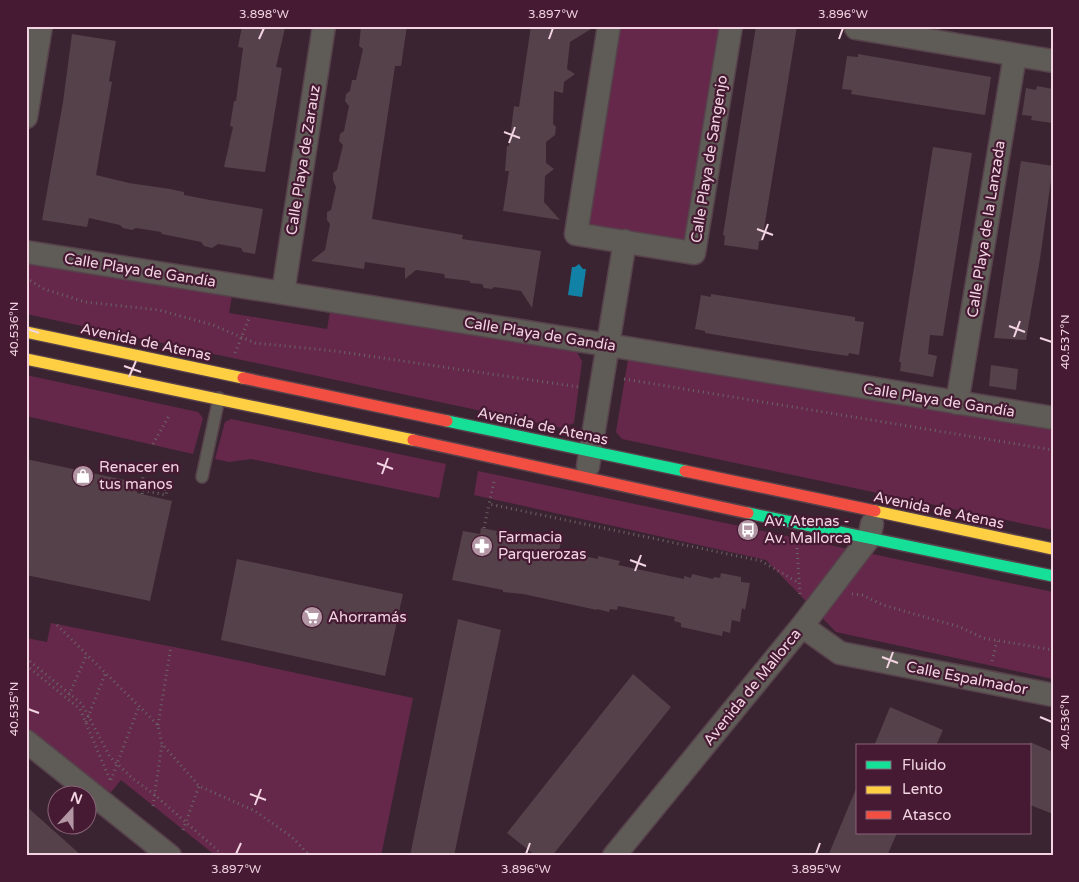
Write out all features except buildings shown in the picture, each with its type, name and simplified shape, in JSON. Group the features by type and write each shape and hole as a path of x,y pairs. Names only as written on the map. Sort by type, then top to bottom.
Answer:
{"main road":[{"name":"Avenida de Atenas","path":"26,332 221,386 586,477 750,514 1053,576"},
{"name":"Avenida de Atenas","path":"26,360 221,386 591,452 1053,549"}],"street":[{"path":"26,117 41,26"},
{"name":"Calle Playa de Zarauz","path":"282,293 324,26"},
{"name":"Calle Playa de Sangenjo","path":"610,26 576,234 694,253 731,26"},
{"path":"856,28 1053,61"},
{"name":"Calle Playa de la Lanzada","path":"957,403 1015,54"},
{"path":"586,477 625,242"},
{"name":"Calle Playa de Gandía","path":"26,252 1053,418"},
{"name":"Avenida de Mallorca","path":"614,856 802,626 869,538 875,512"},
{"name":"Calle Espalmador","path":"802,626 840,653 1053,696"},
{"path":"26,740 170,856"}],"lane":[{"path":"202,477 221,386"}],"path":[{"path":"26,278 44,289 86,302 159,310 213,325 256,343 335,351 579,387"},
{"path":"233,358 250,316"},
{"path":"624,379 1053,450"},
{"path":"153,444 165,426 173,406"},
{"path":"484,528 495,474"},
{"path":"142,494 142,490 166,495 167,490 142,484 143,477"},
{"path":"489,504 761,561 798,583"},
{"path":"797,546 798,583 801,599"},
{"path":"848,594 862,595 882,604 960,627 983,638 1053,650"},
{"path":"57,625 158,725"},
{"path":"990,669 997,641"},
{"path":"153,806 162,744 158,725 170,646"},
{"path":"67,698 87,654"},
{"path":"26,658 82,704 110,757 224,856"},
{"path":"26,671 28,666 80,709 114,788"},
{"path":"86,722 106,672"},
{"path":"110,780 140,706"},
{"path":"162,744 199,786 255,811 292,836 310,856"},
{"path":"183,830 199,786"}],"shaded area":[{"path":"620,26 720,26 685,241 588,226"},
{"path":"26,264 232,295 229,313 327,329 330,312 576,351 582,361 574,423 562,428 26,314"},
{"path":"631,357 1053,427 1053,530 622,439 616,432 628,360"},
{"path":"26,375 198,412 203,418 193,454 26,416"},
{"path":"231,419 446,464 439,498 251,459 229,462 215,459 225,422"},
{"path":"478,471 1053,592 1053,679 836,632 766,560 474,495"},
{"path":"51,623 189,650 413,698 381,856 216,856 121,780 111,792 103,788 26,726 26,638 47,642"}],"water":[{"path":"579,264 583,269 586,269 582,297 568,295 572,267"}],"traffic: fast":[{"path":"447,421 685,471"},
{"path":"748,513 1053,576"}],"traffic: slow":[{"path":"26,332 243,378"},
{"path":"26,359 413,440"},
{"path":"875,511 1053,549"}],"traffic: jam":[{"path":"243,378 447,421"},
{"path":"413,440 748,513"},
{"path":"685,471 875,511"}],"place":[{"name":"Renacer en tus manos","path":"83,476"},
{"name":"Av. Atenas - Av. Mallorca","path":"748,530"},
{"name":"Farmacia Parquerozas","path":"482,546"},
{"name":"Ahorramás","path":"312,617"}]}
